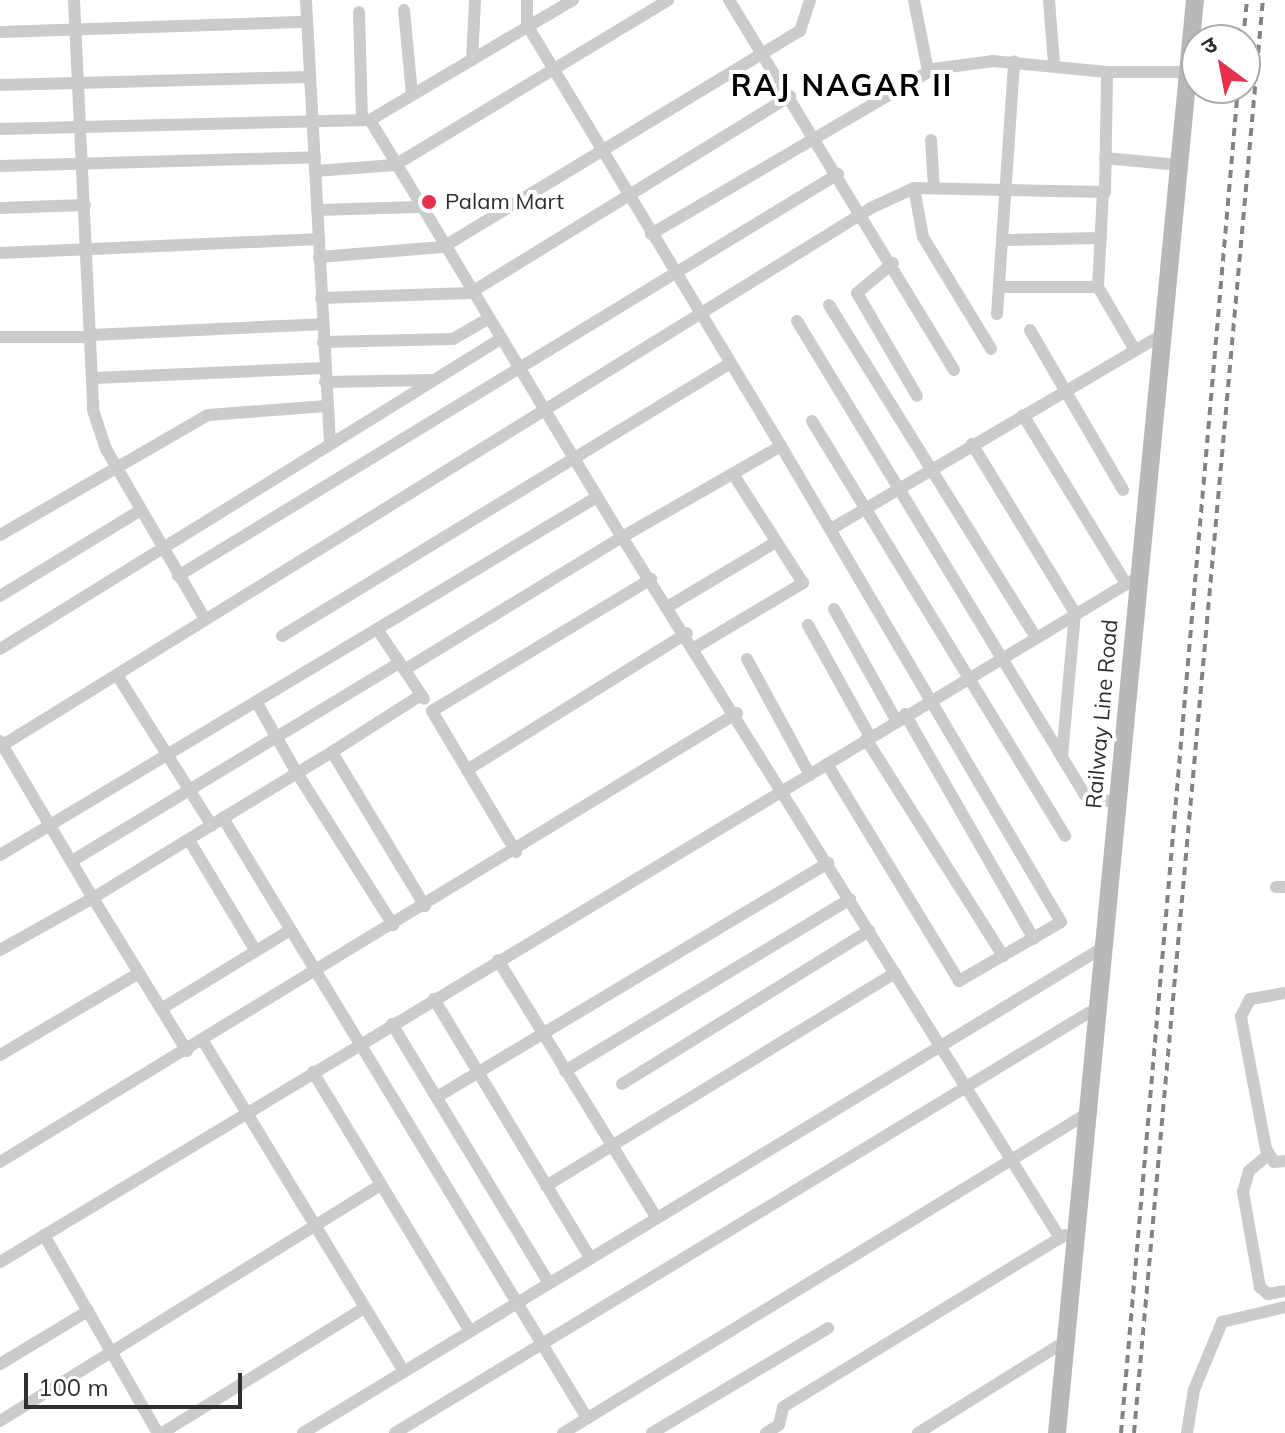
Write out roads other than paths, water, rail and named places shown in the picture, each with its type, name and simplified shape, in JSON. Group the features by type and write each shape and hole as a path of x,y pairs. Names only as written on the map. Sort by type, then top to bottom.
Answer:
{"street":[{"path":"74,0 94,378 93,410 139,511 205,619"},
{"path":"306,0 330,443"},
{"path":"472,60 475,0"},
{"path":"527,0 527,25 553,70 831,529 1061,919 1034,939 959,981 827,764"},
{"path":"315,171 395,165 668,0"},
{"path":"729,0 893,263 954,370"},
{"path":"319,257 443,247 805,27 810,0"},
{"path":"914,0 928,71"},
{"path":"1049,0 1054,63"},
{"name":"Railway Line Road","path":"1193,24 1195,0"},
{"path":"0,129 366,120 568,2"},
{"path":"404,10 412,95"},
{"path":"359,12 366,120 572,459 696,647 1060,1238"},
{"path":"0,32 307,22"},
{"path":"997,314 1005,240 1014,62"},
{"path":"651,234 928,71 1014,62 1054,63 1107,72 1181,72"},
{"path":"1107,72 1098,287 1135,350"},
{"path":"0,85 310,77"},
{"path":"321,298 470,293 630,199 790,96"},
{"name":"Railway Line Road","path":"1057,1433 1118,804 1133,580 1163,334 1185,104"},
{"path":"931,140 934,188"},
{"path":"0,166 315,157"},
{"path":"1105,158 1179,165"},
{"path":"178,576 838,174"},
{"path":"187,1051 1,743 117,675 862,213 914,188 1103,192"},
{"path":"914,188 923,237 991,349"},
{"path":"0,208 85,205"},
{"path":"317,210 418,207"},
{"path":"1005,240 1101,238"},
{"path":"0,253 319,239"},
{"path":"893,263 857,293 917,396"},
{"path":"999,287 1098,287"},
{"path":"829,305 1036,637"},
{"path":"323,342 460,338 487,319"},
{"path":"797,321 1090,800 1118,804"},
{"path":"0,337 92,336 322,324"},
{"path":"1030,330 1123,490"},
{"path":"831,529 1163,334"},
{"path":"0,649 160,547 499,340"},
{"path":"282,636 729,364"},
{"path":"94,378 324,368"},
{"path":"325,382 432,380"},
{"path":"0,535 115,464 208,415 327,406"},
{"path":"0,1262 498,960 784,791 968,676 1133,580 1023,415"},
{"path":"812,421 1065,836"},
{"path":"972,444 1075,613 1062,757"},
{"path":"72,861 781,446"},
{"path":"696,647 803,583 733,474"},
{"path":"0,855 258,705 377,629 597,497"},
{"path":"0,596 139,511"},
{"path":"669,606 776,542"},
{"path":"432,711 651,579"},
{"path":"834,609 1034,939"},
{"path":"808,625 868,738 1003,956"},
{"path":"377,629 432,711 516,852"},
{"path":"467,770 687,633"},
{"path":"747,659 810,775"},
{"path":"117,675 190,793 218,822 289,931 593,1433"},
{"path":"0,950 189,840 421,695"},
{"path":"258,705 393,925"},
{"path":"0,1162 516,852 737,713"},
{"path":"332,752 425,906"},
{"path":"189,840 255,950"},
{"path":"437,1097 828,863"},
{"path":"565,1071 850,899"},
{"path":"161,1009 289,931"},
{"path":"622,1084 869,931"},
{"path":"303,1433 1104,947"},
{"path":"498,960 606,1143 657,1218"},
{"path":"0,1055 139,973"},
{"path":"546,1186 606,1143 895,973"},
{"path":"1268,1155 1241,1017 1250,999 1285,993"},
{"path":"434,999 590,1258"},
{"path":"395,1433 542,1346 963,1084 1098,1007"},
{"path":"392,1024 549,1283"},
{"path":"203,1041 404,1372"},
{"path":"313,1072 470,1331"},
{"path":"563,1433 1088,1113"},
{"path":"1268,1155 1285,1161"},
{"path":"1268,1155 1249,1171 1243,1192 1260,1287 1285,1291"},
{"path":"0,1421 316,1230 381,1185"},
{"path":"766,1433 781,1429 783,1407 1077,1228"},
{"path":"44,1235 160,1433 364,1308"},
{"path":"1187,1433 1194,1390 1222,1322 1285,1307"},
{"path":"0,1364 88,1311"},
{"path":"652,1433 828,1328"},
{"path":"918,1433 1066,1341"}],"railway":[{"path":"1245,24 1247,0"},
{"path":"1134,1433 1263,0"},
{"path":"1121,1433 1237,104"}],"place":[{"name":"Palam Mart","path":"429,202"}],"district":[{"name":"RAJ NAGAR II","path":"842,85"}]}
